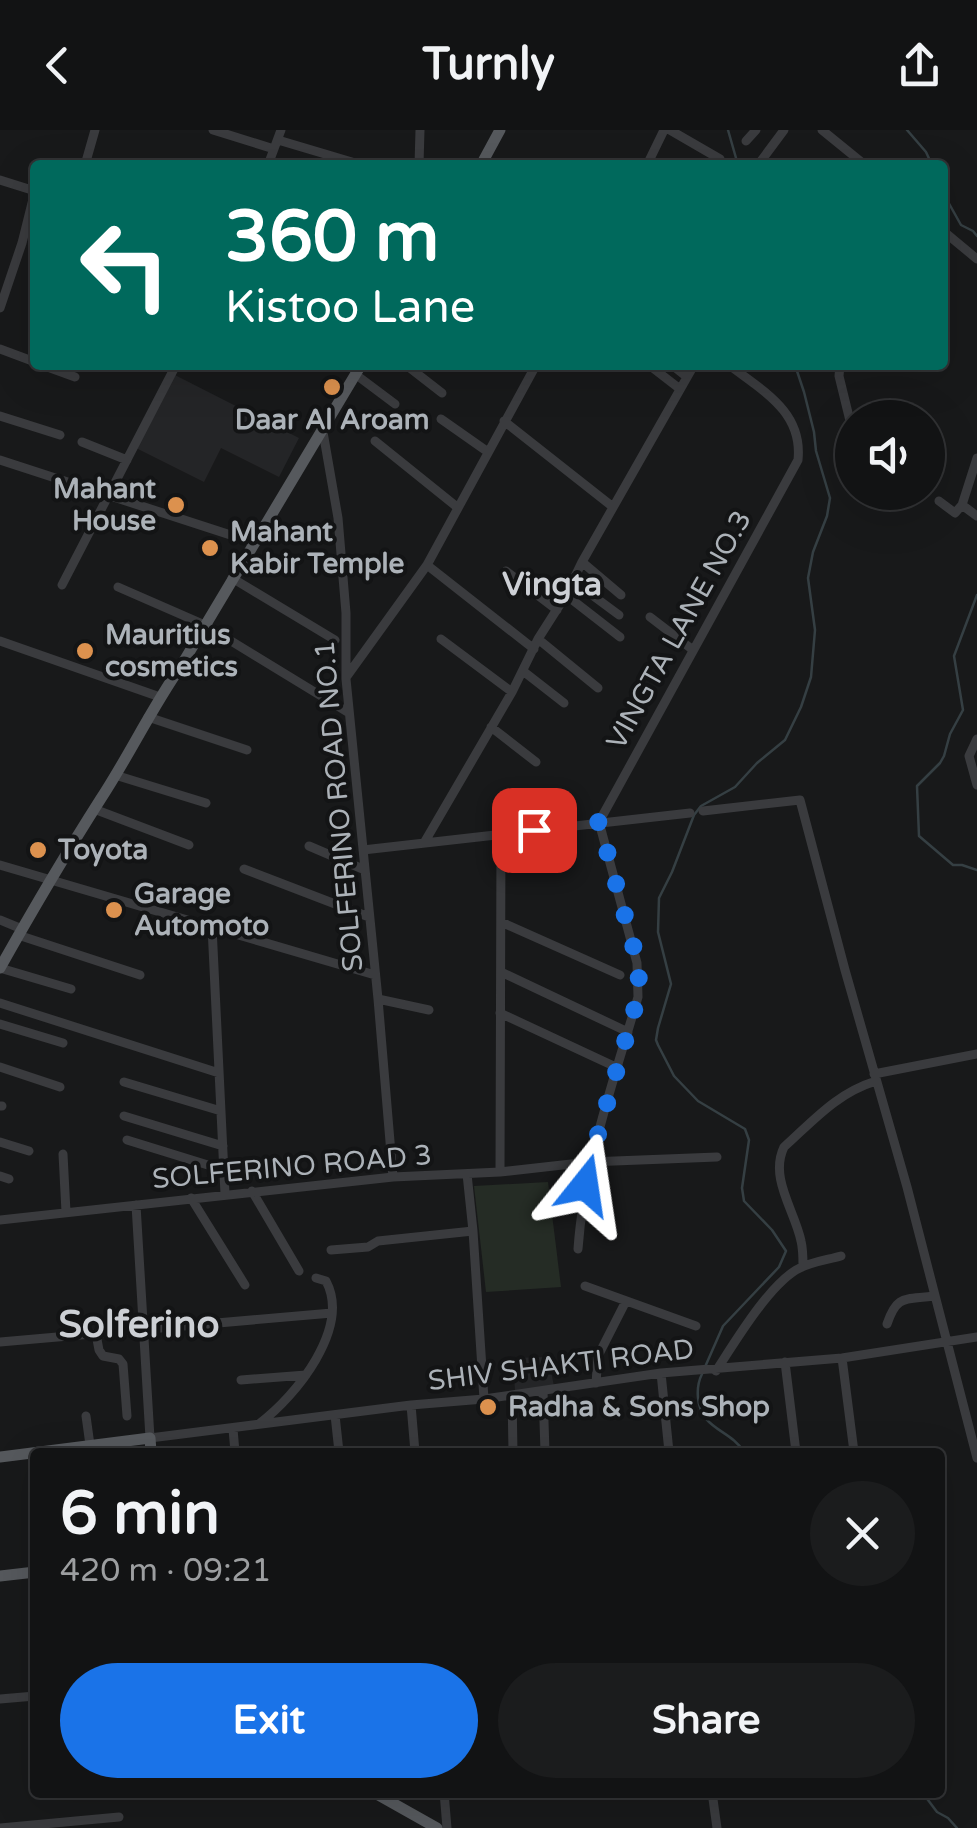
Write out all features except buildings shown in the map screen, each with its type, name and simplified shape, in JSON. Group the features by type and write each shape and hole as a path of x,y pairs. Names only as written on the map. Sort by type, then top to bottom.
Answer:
{"main road":[{"path":"484,160 500,130"},
{"path":"0,968 13,938 358,370"},
{"path":"76,1448 150,1438 151,1448"},
{"path":"0,1457 30,1453"},
{"path":"0,1576 30,1573"},
{"path":"383,1798 437,1828"}],"street":[{"path":"86,160 95,130"},
{"path":"213,130 278,140 345,160"},
{"path":"419,160 420,130"},
{"path":"650,160 667,130 720,160"},
{"path":"746,141 756,130"},
{"path":"762,160 784,130"},
{"path":"822,130 852,160"},
{"path":"0,180 30,189"},
{"path":"0,308 30,211"},
{"path":"948,235 977,259"},
{"path":"22,243 30,245"},
{"path":"0,350 30,361"},
{"path":"55,370 75,377"},
{"path":"62,585 173,370"},
{"path":"358,370 395,404"},
{"path":"413,370 442,392"},
{"path":"346,679 427,565 533,370"},
{"path":"655,370 680,389"},
{"path":"678,370 686,376"},
{"path":"424,843 690,370"},
{"name":"VINGTA LANE NO.3","path":"599,822 798,460 800,445 785,411 735,370"},
{"path":"840,370 845,400"},
{"path":"0,416 60,435"},
{"path":"440,419 488,452"},
{"path":"504,422 613,507"},
{"name":"SOLFERINO ROAD NO.1","path":"323,432 338,518 346,613 346,679 393,1176"},
{"path":"82,442 126,460"},
{"path":"374,442 458,507"},
{"path":"945,505 955,513 962,505 977,458"},
{"path":"0,460 255,543"},
{"path":"962,505 976,520"},
{"path":"582,562 621,595"},
{"path":"427,565 598,688"},
{"path":"506,570 556,610"},
{"path":"232,578 335,640"},
{"path":"574,581 618,615"},
{"path":"118,587 206,626 349,713"},
{"path":"566,595 620,636"},
{"path":"650,616 694,650"},
{"path":"441,639 512,692"},
{"path":"0,641 160,697"},
{"path":"522,672 564,703"},
{"path":"148,717 247,750"},
{"path":"491,727 536,762"},
{"path":"977,739 969,756 977,785"},
{"path":"115,775 206,803"},
{"path":"703,811 800,800 977,1458"},
{"path":"94,809 189,845"},
{"path":"363,850 690,813"},
{"path":"578,1249 580,1208 590,1162 638,997 638,963 599,822"},
{"path":"500,1172 502,834"},
{"path":"309,846 365,870"},
{"path":"0,865 375,975"},
{"path":"244,869 369,917"},
{"path":"0,920 13,938 140,975"},
{"path":"501,922 620,975"},
{"path":"212,927 225,1194"},
{"path":"0,968 71,988"},
{"path":"501,972 628,1032"},
{"path":"378,999 429,1010"},
{"path":"0,1003 219,1073"},
{"path":"500,1014 618,1068"},
{"path":"0,1024 63,1042"},
{"path":"803,1266 801,1241 781,1174 780,1152 784,1147 854,1088 875,1078 977,1054"},
{"path":"0,1066 60,1087"},
{"path":"124,1082 221,1111"},
{"path":"124,1116 223,1146"},
{"path":"127,1140 224,1170"},
{"path":"0,1142 29,1151"},
{"path":"63,1154 66,1212"},
{"name":"SOLFERINO ROAD 3","path":"0,1220 393,1176 718,1156"},
{"path":"467,1174 484,1399"},
{"path":"252,1191 299,1271"},
{"path":"191,1198 244,1286"},
{"path":"136,1204 150,1438"},
{"path":"331,1250 368,1247 378,1240 473,1231"},
{"path":"708,1371 786,1278 803,1266 842,1256"},
{"path":"258,1425 290,1398 330,1328 329,1284 316,1278"},
{"path":"586,1286 696,1326"},
{"path":"886,1324 899,1302 934,1296"},
{"path":"596,1383 598,1356 626,1301"},
{"path":"0,1342 332,1313"},
{"path":"96,1334 100,1352 123,1364 127,1416"},
{"name":"SHIV SHAKTI ROAD","path":"150,1438 512,1396 661,1374 842,1358 977,1337"},
{"path":"842,1358 853,1448"},
{"path":"785,1362 796,1448"},
{"path":"661,1374 669,1448"},
{"path":"241,1380 306,1375"},
{"path":"542,1391 545,1448"},
{"path":"512,1396 513,1448"},
{"path":"410,1405 415,1448"},
{"path":"336,1414 339,1448"},
{"path":"86,1416 90,1445"},
{"path":"233,1429 235,1448"},
{"path":"0,1698 30,1696"},
{"path":"444,1798 447,1828"},
{"path":"713,1798 717,1828"},
{"path":"0,1828 119,1816"}],"shaded area":[{"path":"173,374 299,438 279,477 221,448 204,482 136,448"},
{"path":"548,1182 561,1287 486,1292 474,1186"},
{"path":"548,1357 554,1386 515,1391 513,1358"}],"waterway":[{"path":"728,130 737,160"},
{"path":"907,130 930,160"},
{"path":"948,202 961,225 977,236"},
{"path":"705,1367 723,1326 779,1267 786,1251 744,1201 742,1188 749,1140 745,1129 698,1101 674,1076 656,1040 671,984 658,932 659,898 694,815 701,806 735,787 785,740 811,677 815,630 808,578 830,498 797,370"},
{"path":"977,595 954,656 963,710 940,763 917,786 919,836 953,865 977,870"},
{"path":"702,1374 698,1394 704,1417 741,1448"},
{"path":"926,1798 957,1828"}],"place":[{"name":"Daar Al Aroam","path":"332,387"},
{"name":"Mahant House","path":"176,505"},
{"name":"Mahant Kabir Temple","path":"210,548"},
{"name":"Mauritius cosmetics","path":"85,651"},
{"name":"Toyota","path":"38,850"},
{"name":"Garage Automoto","path":"114,910"},
{"name":"Radha & Sons Shop","path":"488,1407"}],"district":[{"name":"Vingta","path":"552,585"},
{"name":"Solferino","path":"139,1325"}],"route":[{"path":"534,830 599,822 638,963 638,997 585,1185"}]}
